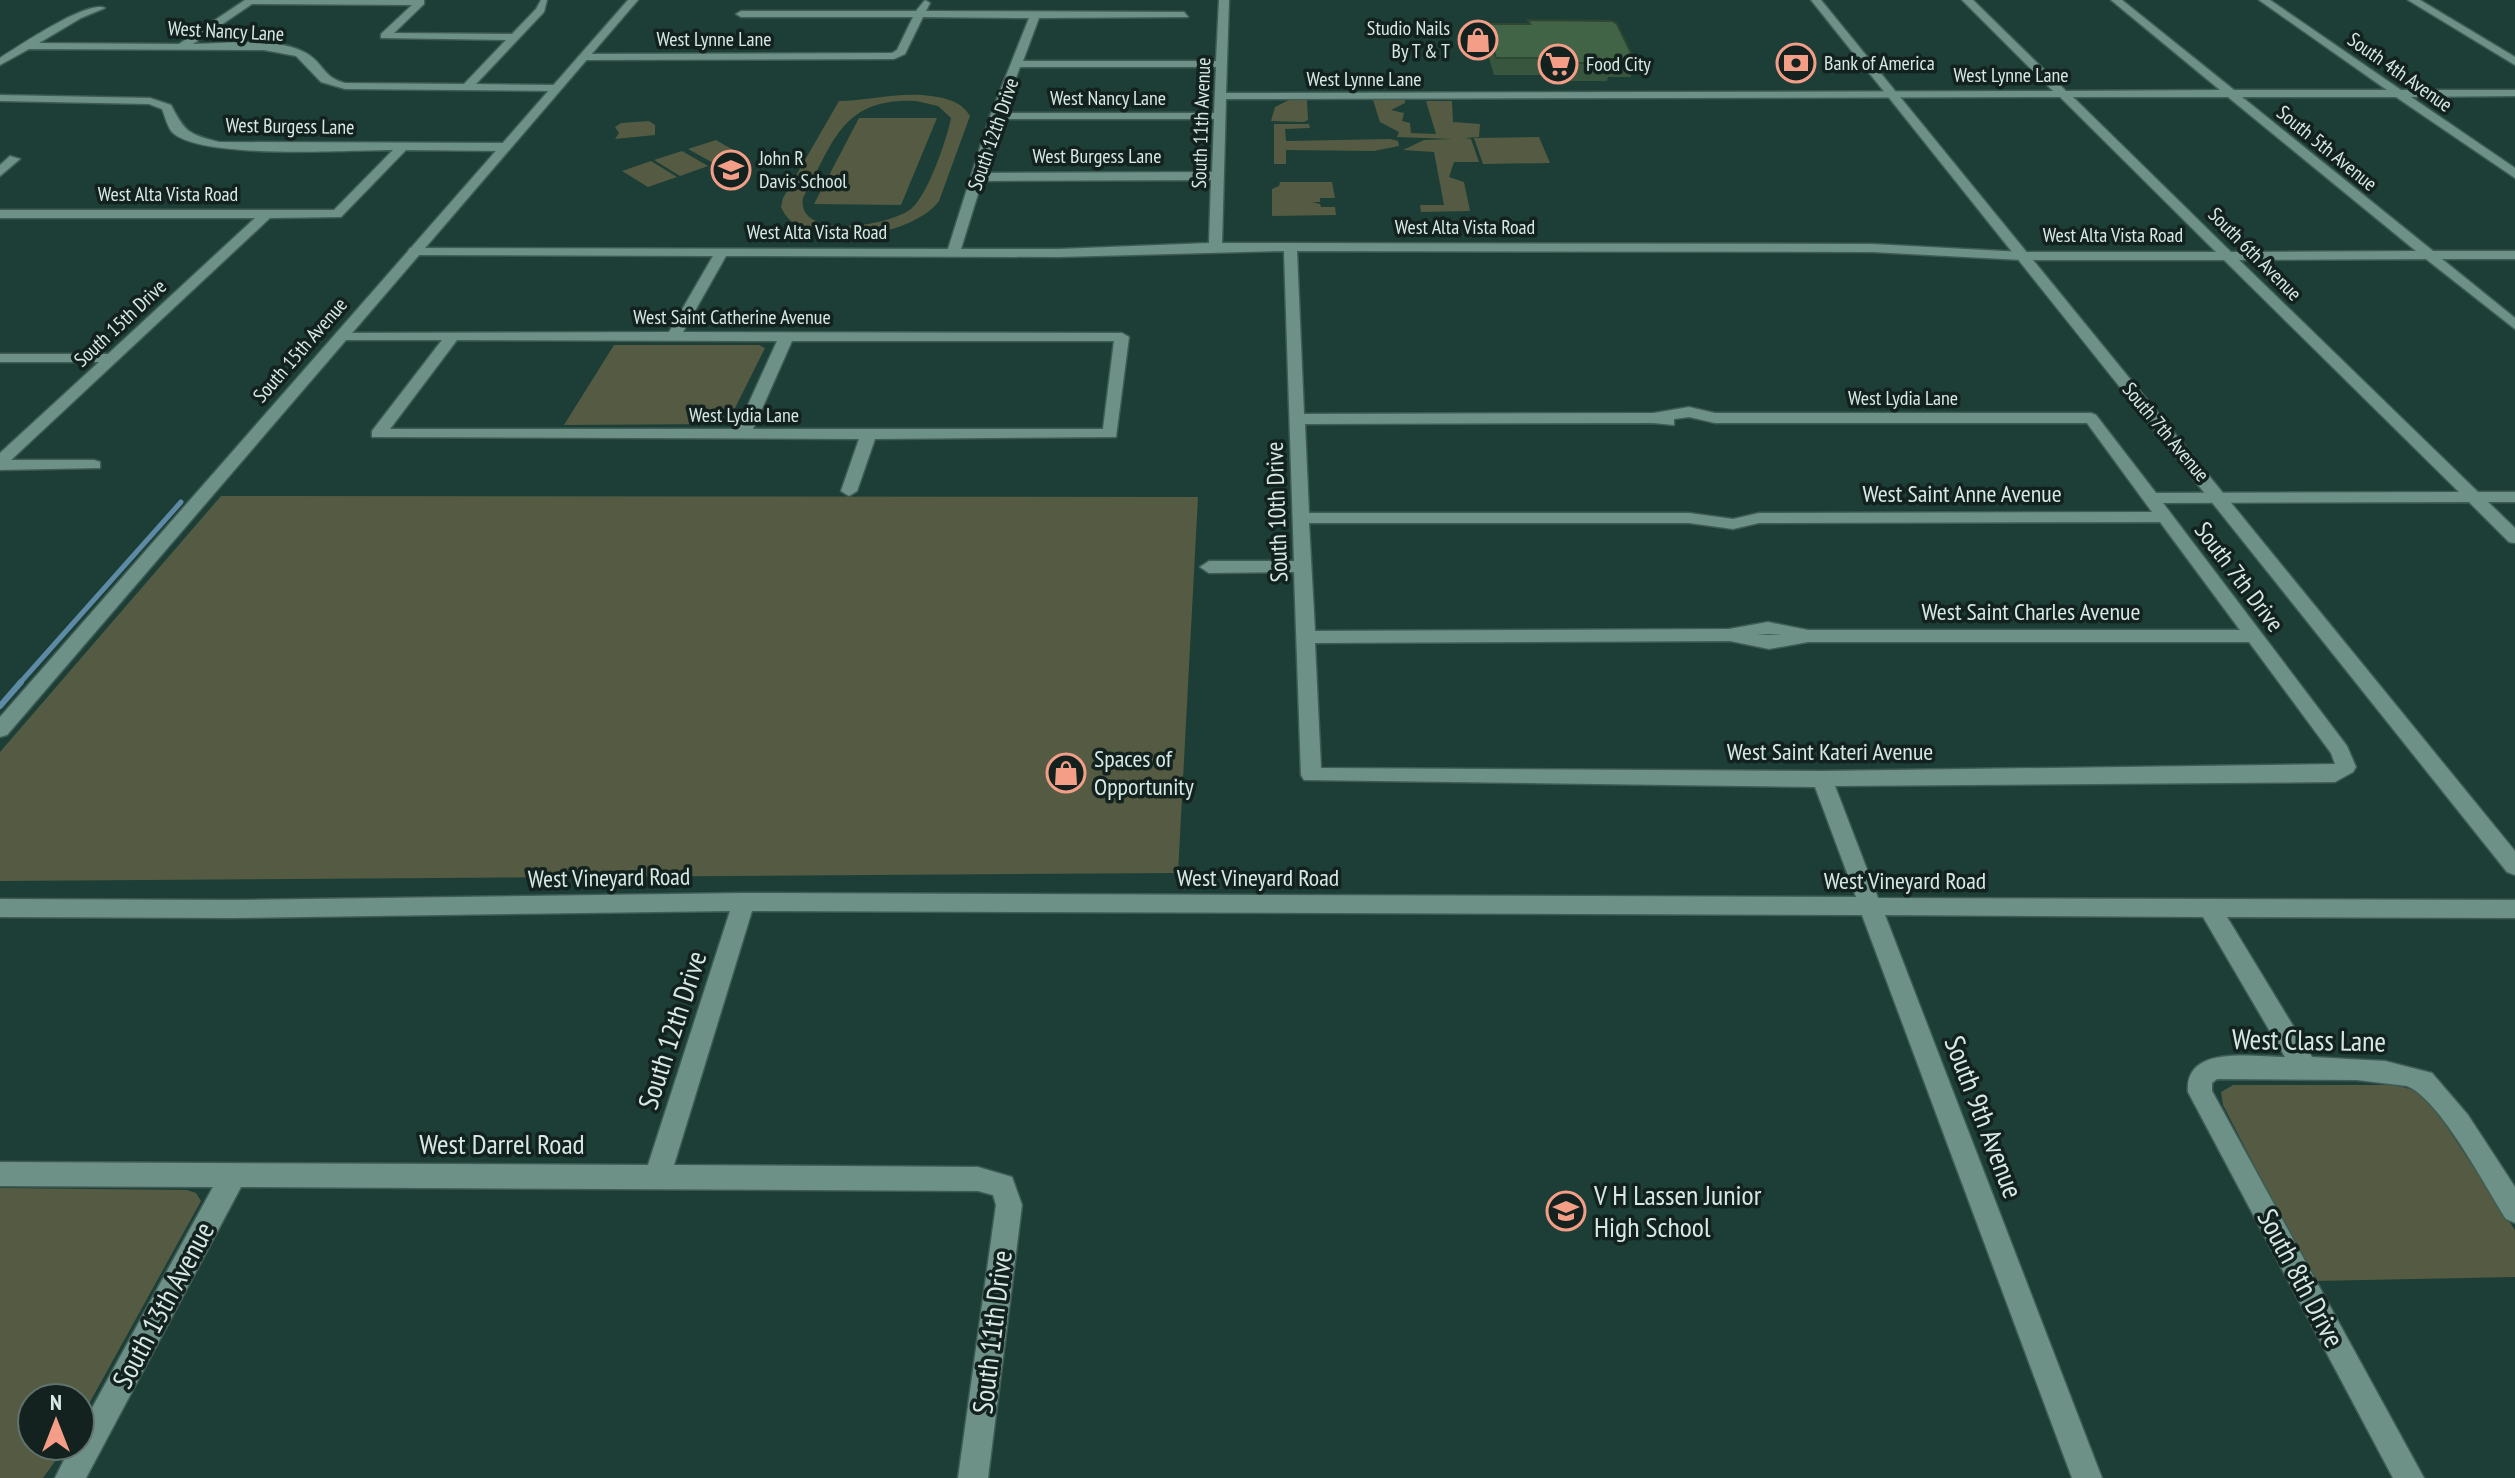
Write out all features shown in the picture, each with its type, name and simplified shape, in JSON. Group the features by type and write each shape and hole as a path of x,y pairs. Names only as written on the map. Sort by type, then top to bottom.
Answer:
{"street":[{"name":"South 15th Avenue","path":"0,730 633,0"},
{"path":"919,14 927,0"},
{"name":"South 11th Avenue","path":"1215,247 1224,0"},
{"name":"South 7th Avenue","path":"1816,0 2515,866"},
{"name":"South 6th Avenue","path":"1967,0 2515,538"},
{"name":"South 5th Avenue","path":"2116,0 2515,325"},
{"name":"South 4th Avenue","path":"2264,0 2515,174"},
{"path":"2413,0 2515,62"},
{"path":"182,46 250,1 421,2"},
{"path":"421,2 385,36 514,37"},
{"path":"466,88 541,10 544,2"},
{"path":"0,62 77,16 100,8"},
{"path":"741,14 1184,15"},
{"name":"West Lynne Lane","path":"583,57 894,56 901,52 919,14"},
{"name":"South 12th Drive","path":"953,253 996,116 1035,15"},
{"name":"West Nancy Lane","path":"27,46 288,50 309,60 319,77 345,86 555,88"},
{"path":"1018,64 1221,64"},
{"name":"West Lynne Lane","path":"1220,96 2515,93"},
{"name":"West Burgess Lane","path":"0,98 150,101 167,107 176,129 218,146 503,147"},
{"name":"West Nancy Lane","path":"996,116 1220,116"},
{"name":"West Alta Vista Road","path":"0,214 337,214 403,147"},
{"path":"0,158 14,159 0,172"},
{"name":"West Burgess Lane","path":"978,177 1217,176"},
{"name":"South 15th Drive","path":"0,464 267,214"},
{"name":"West Alta Vista Road","path":"415,251 1111,253 1215,247 1857,248 2022,256 2515,255"},
{"name":"South 10th Drive","path":"1290,247 1311,775"},
{"path":"674,336 722,252"},
{"name":"West Saint Catherine Avenue","path":"341,336 1122,337 1110,434"},
{"name":"West Lydia Lane","path":"453,336 378,434 1110,434"},
{"path":"742,436 786,337"},
{"path":"0,358 112,358"},
{"name":"West Lydia Lane","path":"1297,419 1654,418 1678,424 1715,418 2091,418"},
{"name":"South 7th Drive","path":"2091,418 2340,751 2346,767"},
{"path":"849,491 868,435"},
{"path":"0,464 94,465"},
{"path":"2150,498 2515,497"},
{"name":"West Saint Anne Avenue","path":"1301,518 1689,518 1733,524 1759,518 2165,517"},
{"path":"1209,567 1303,566"},
{"name":"West Saint Charles Avenue","path":"1306,637 1730,635 1765,644 1782,644 1808,636 2253,636"},
{"name":"West Saint Kateri Avenue","path":"1311,775 1822,779 2335,774 2346,767"},
{"name":"South 9th Avenue","path":"1822,779 2087,1478"},
{"name":"South 12th Drive","path":"657,1177 744,902"},
{"name":"West Vineyard Road","path":"0,908 231,909 744,902 2515,909"},
{"path":"2209,907 2306,1070"},
{"name":"West Class Lane","path":"2199,1078 2217,1068 2386,1070 2420,1079 2440,1099 2515,1210"},
{"name":"South 8th Drive","path":"2199,1078 2200,1092 2409,1478"},
{"name":"West Darrel Road","path":"0,1174 978,1179 1003,1186"},
{"name":"South 13th Avenue","path":"70,1478 234,1175"},
{"name":"South 11th Drive","path":"973,1478 1009,1205 1003,1186"}],"green space":[{"path":"911,95 949,100 961,106 970,116 939,201 926,214 906,224 858,236 810,232 792,222 781,207 783,198 839,101","holes":["916,101 938,106 951,118 949,127 930,179 912,208 886,220 847,226 829,225 814,220 805,212 803,198 823,159 843,127 855,116 871,107 891,102"]},
{"path":"1291,99 1307,100 1308,120 1271,121 1275,107"},
{"path":"1373,100 1405,100 1405,103 1391,110 1404,113 1402,121 1410,123 1411,133 1436,134 1426,101 1452,101 1453,122 1480,124 1479,137 1465,138 1471,139 1479,162 1454,162 1449,177 1464,182 1470,211 1421,212 1420,205 1444,205 1434,152 1403,150 1424,140 1452,139 1397,137 1399,132 1380,122"},
{"path":"859,118 937,118 901,205 814,204"},
{"path":"649,121 655,125 655,135 615,139 619,133 615,127 621,123"},
{"path":"1274,124 1309,124 1310,128 1285,129 1286,141 1390,139 1398,141 1399,146 1374,151 1286,150 1286,164 1274,164"},
{"path":"1539,137 1550,163 1483,164 1474,138"},
{"path":"716,140 742,155 715,164 688,149"},
{"path":"682,151 708,166 680,176 654,160"},
{"path":"651,161 677,177 648,187 622,171"},
{"path":"1280,182 1332,182 1335,198 1320,198 1320,202 1312,202 1321,207 1335,207 1336,215 1272,216 1272,189"},
{"path":"614,345 759,345 765,348 727,424 564,425"},
{"path":"221,496 1198,497 1178,873 0,881 0,752"},
{"path":"2233,1085 2395,1085 2417,1091 2435,1109 2515,1230 2515,1277 2314,1281 2223,1105 2221,1092"},
{"path":"0,1188 187,1190 196,1193 201,1201 96,1391 96,1382 16,1382 16,1462 54,1462 43,1478 0,1478"}],"building":[{"path":"1528,20 1612,21 1617,24 1634,59 1609,59 1611,63 1551,63 1546,58 1496,58 1486,24 1530,24"}],"waterway":[{"path":"19,684 181,502"},
{"path":"0,706 21,682"}],"place":[{"name":"Studio Nails By T & T","path":"1478,40"},
{"name":"Bank of America","path":"1796,63"},
{"name":"Food City","path":"1558,64"},
{"name":"John R Davis School","path":"731,170"},
{"name":"Spaces of Opportunity","path":"1066,773"},
{"name":"V H Lassen Junior High School","path":"1566,1211"}]}
